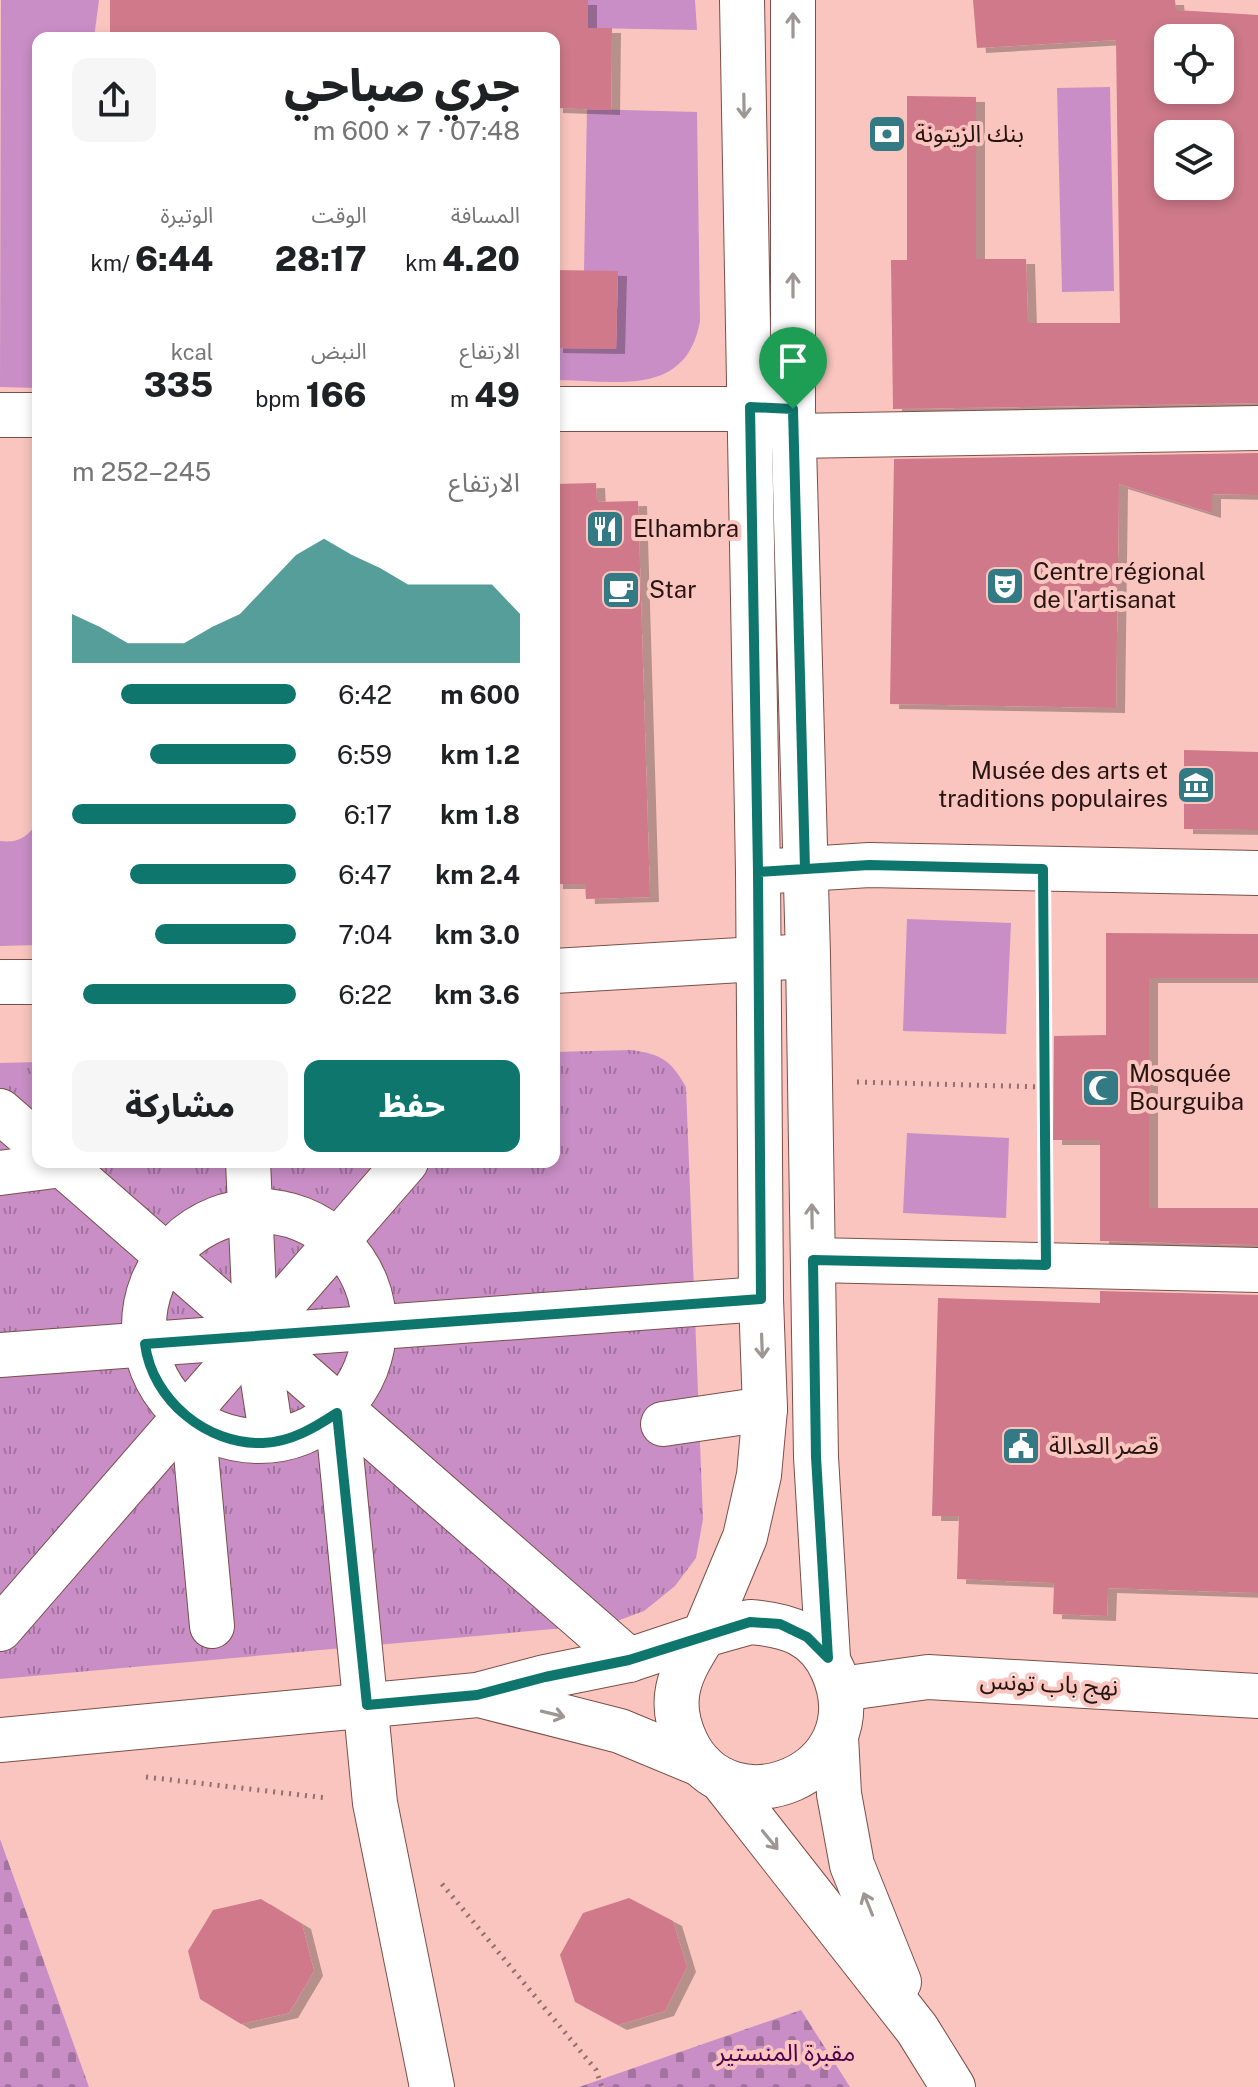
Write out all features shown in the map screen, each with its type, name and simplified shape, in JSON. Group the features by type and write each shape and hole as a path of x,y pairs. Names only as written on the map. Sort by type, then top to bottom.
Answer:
{"street":[{"path":"742,0 765,1409 759,1475 745,1537 704,1635 683,1671 677,1691 676,1711 685,1740 917,2029 953,2087"},
{"path":"793,0 793,423 808,956 816,1457 834,1674 842,1713 836,1737 839,1794 852,1865 917,2029"},
{"path":"560,409 750,407 793,423 1258,428"},
{"path":"0,415 32,415"},
{"path":"758,872 805,869 1043,869 1258,873"},
{"path":"560,977 808,956"},
{"path":"0,982 32,982"},
{"path":"0,1111 32,1139"},
{"path":"0,1173 32,1163"},
{"path":"66,1168 338,1410 629,1660"},
{"path":"248,1168 256,1335 272,1440"},
{"path":"0,1629 190,1419 256,1335 401,1168"},
{"path":"265,1210 301,1218 338,1241 359,1267 373,1304 374,1344 361,1382 338,1410 303,1434 264,1443 224,1438 190,1419 163,1392 147,1359 142,1322 149,1286 166,1256 194,1229 228,1214 252,1211 265,1210"},
{"path":"813,1260 1258,1270"},
{"path":"0,1355 761,1299"},
{"path":"663,1424 765,1409"},
{"path":"338,1410 375,1803 432,2087"},
{"path":"190,1419 212,1626"},
{"path":"0,1740 477,1695 629,1660 750,1622 780,1624 807,1637 834,1674"},
{"name":"نهج باب تونس","path":"834,1674 1258,1696"},
{"path":"477,1695 620,1731 747,1786 775,1786 800,1777 822,1760 836,1737"}],"path":[{"path":"1043,869 1046,1265"},
{"path":"853,1082 1044,1087"},
{"path":"146,1777 375,1803"},
{"path":"435,1876 596,2070 602,2087"}],"green space":[{"path":"1,0 99,0 95,32 32,32 32,388 0,387"},
{"path":"588,0 695,0 697,30 588,28"},
{"path":"1110,87 1114,291 1062,292 1057,88"},
{"path":"587,109 697,112 700,321 692,346 680,363 664,374 645,380 560,380 560,348 616,348 618,272 584,271"},
{"path":"32,829 32,945 0,946 0,841 27,835"},
{"path":"907,919 1011,923 1006,1034 903,1031"},
{"path":"631,1050 650,1054 670,1064 686,1087 703,1519 696,1558 675,1586 644,1611 609,1624 0,1679 0,1063 32,1062 32,1168 560,1168 560,1052"},
{"path":"907,1133 1009,1138 1006,1218 903,1213"},
{"path":"0,1839 89,2087 0,2087"},
{"name":"مقبرة المنستير","path":"801,2010 850,2087 579,2087"}],"building":[{"path":"110,0 588,0 588,28 612,28 611,110 560,108 560,32 110,32"},
{"path":"973,0 1175,0 1176,10 1258,15 1258,403 893,409 891,260 907,260 907,96 976,97 976,259 1026,259 1028,323 1120,323 1116,40 977,48"},
{"path":"560,270 618,271 616,349 560,348"},
{"name":"Centre régional de l'artisanat","path":"1258,453 1258,495 1212,494 1212,513 1119,484 1116,708 890,704 894,459"},
{"path":"596,483 597,502 638,501 650,897 586,899 585,884 560,884 560,484"},
{"path":"1184,750 1258,752 1258,830 1184,829"},
{"name":"Mosquée Bourguiba","path":"1106,933 1258,934 1258,978 1149,978 1149,1208 1258,1208 1258,1245 1100,1241 1100,1140 1053,1140 1054,1036 1106,1035"},
{"name":"قصر العدالة","path":"1100,1291 1258,1295 1258,1593 1108,1588 1107,1616 1053,1614 1054,1583 957,1579 959,1516 932,1516 938,1298 1100,1303"},
{"path":"629,1898 673,1921 687,1967 665,2011 618,2025 575,2002 560,1955 583,1913"},
{"path":"261,1899 302,1924 314,1971 289,2013 241,2024 200,1999 188,1951 213,1910"}],"place":[{"name":"بنك الزيتونة","path":"887,134"},
{"name":"Elhambra","path":"605,529"},
{"name":"Centre régional de l'artisanat","path":"1005,586"},
{"name":"Star","path":"621,590"},
{"name":"Musée des arts et traditions populaires","path":"1196,785"},
{"name":"Mosquée Bourguiba","path":"1101,1088"},
{"name":"قصر العدالة","path":"1021,1446"}],"route":[{"path":"793,409 750,407 758,872 869,865 1043,869 1046,1265 813,1260 816,1457 828,1658 807,1637 780,1624 750,1622 629,1660 477,1695 367,1705 337,1413 303,1434 264,1443 224,1438 189,1419 163,1392 147,1359 145,1344 761,1299 758,872 805,869 793,409"}]}
